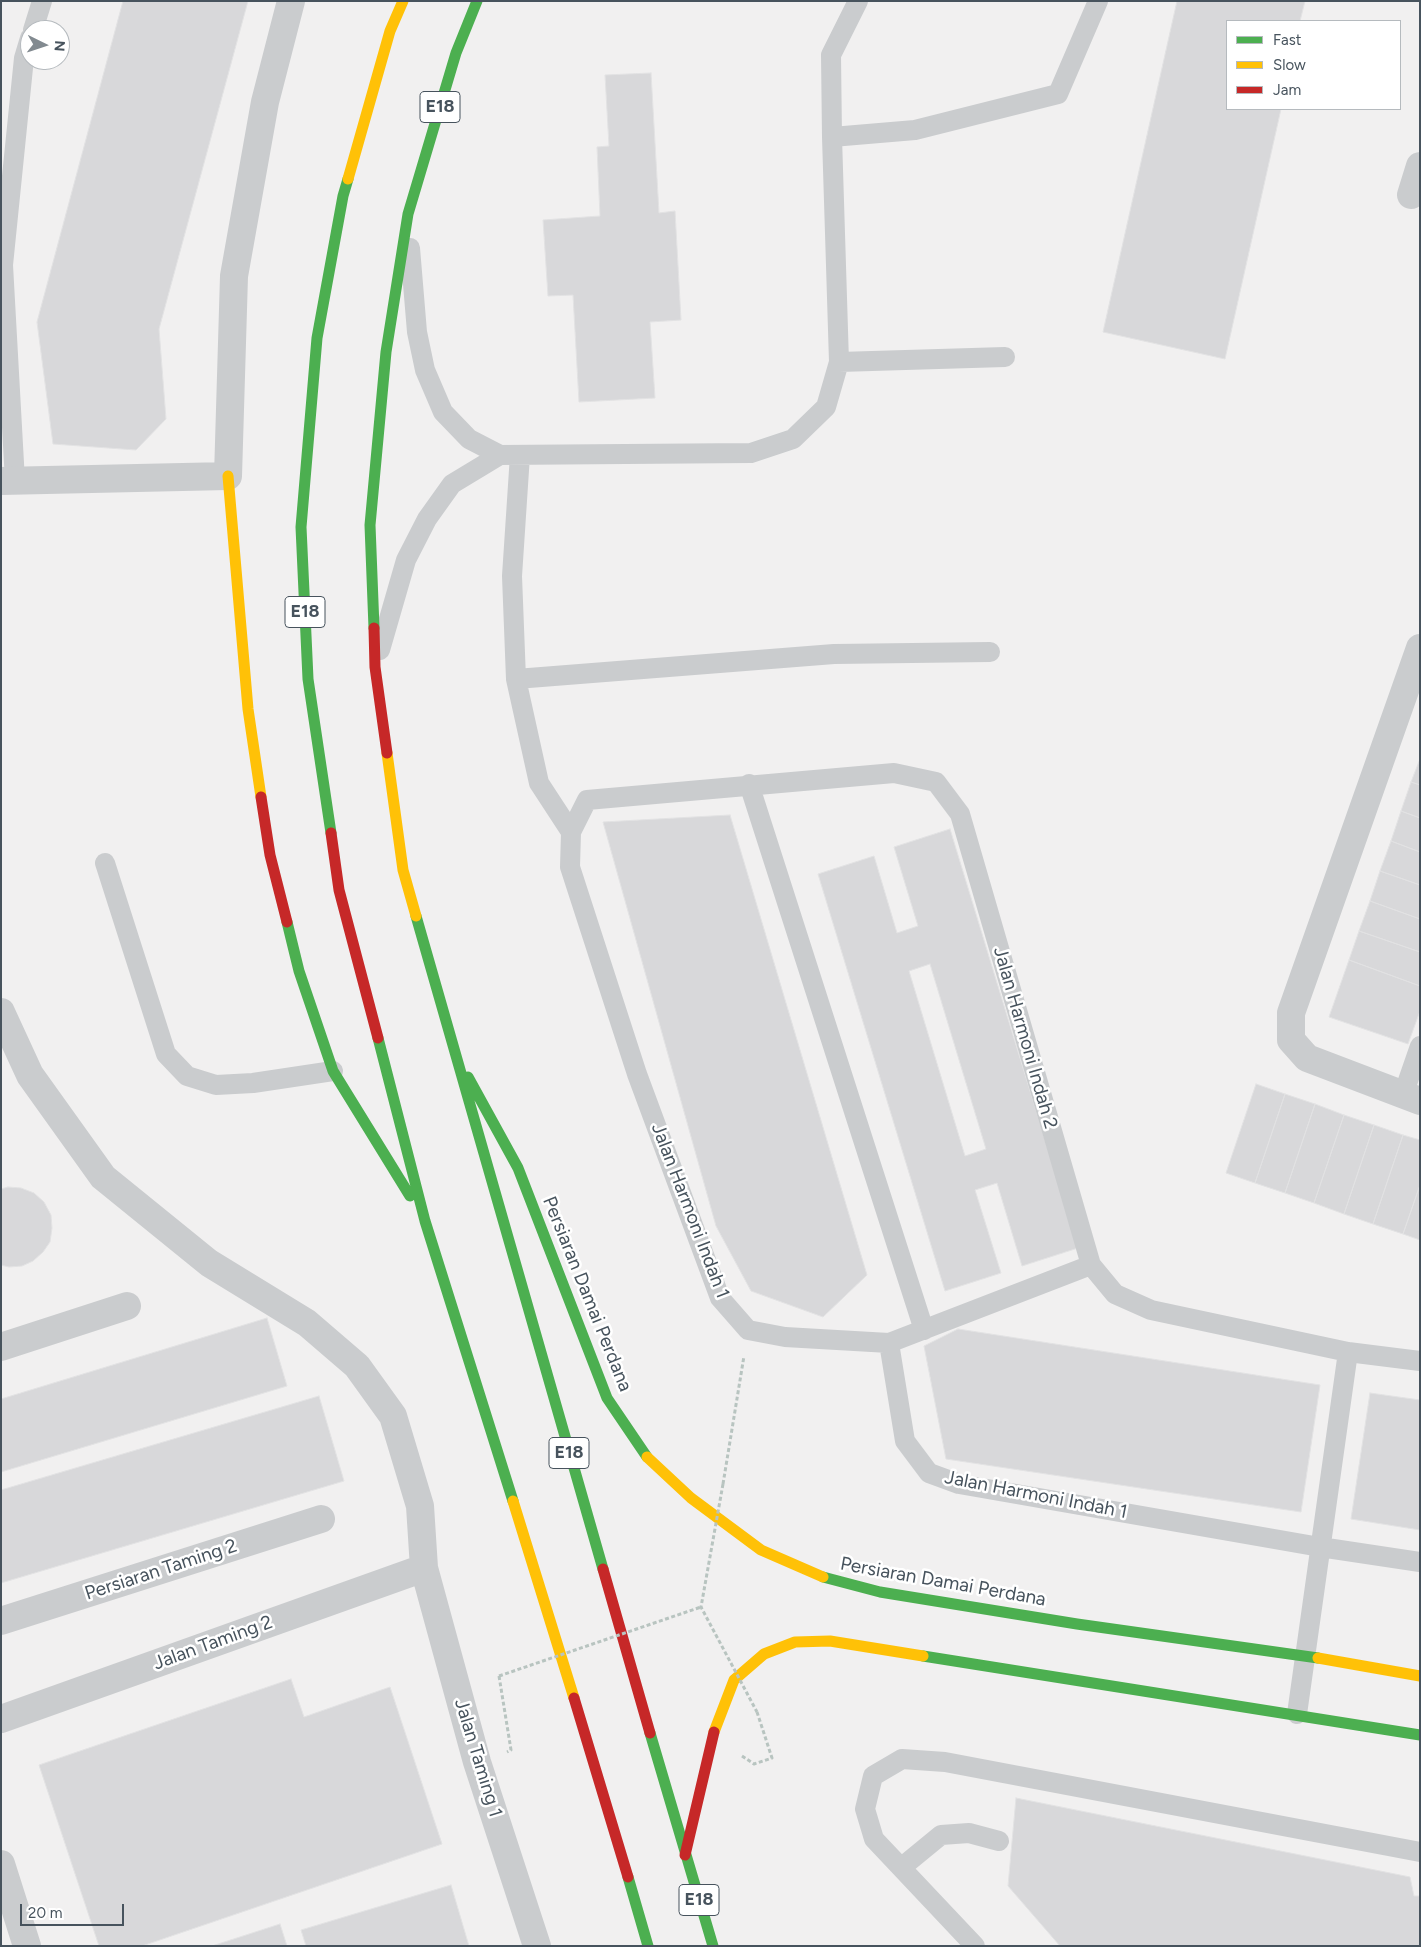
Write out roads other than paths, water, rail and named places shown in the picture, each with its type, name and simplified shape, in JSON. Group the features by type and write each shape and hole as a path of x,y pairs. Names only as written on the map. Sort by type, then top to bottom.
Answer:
{"main road":[{"name":"E18","path":"403,1 390,31 343,196 317,338 301,526 308,679 339,890 425,1221 588,1743 648,1946"},
{"name":"E18","path":"477,1 456,53 408,214 386,352 370,525 375,667 403,870 685,1855 713,1946"},
{"path":"228,476 248,709 270,855 299,971 333,1071 425,1221"},
{"name":"Persiaran Damai Perdana","path":"454,1052 518,1168 607,1398 648,1459 691,1498 761,1550 830,1580 880,1592 1077,1624 1305,1656 1420,1676"},
{"path":"685,1855 712,1736 734,1680 764,1654 795,1642 839,1642 1420,1735"}],"street":[{"path":"8,481 228,476 234,276 266,102 290,1"},
{"path":"1411,195 1420,166"},
{"path":"1411,1098 1307,1058 1291,1040 1291,1013 1420,648"},
{"name":"Jalan Taming 1","path":"1,1012 30,1075 103,1177 209,1263 308,1323 357,1366 393,1416 420,1506 424,1568 477,1762 537,1946"},
{"path":"1,1347 127,1306"},
{"name":"Persiaran Taming 2","path":"1,1621 321,1519"},
{"name":"Jalan Taming 2","path":"1,1718 424,1568"},
{"path":"1,1864 27,1946"}],"lane":[{"path":"36,20 42,1"},
{"path":"408,214 416,332 425,370 443,412 469,439 500,455 751,453 793,439 826,407 839,362 831,55 858,1"},
{"path":"832,137 915,130 1058,94 1098,1"},
{"path":"8,481 3,265 23,70"},
{"path":"839,362 1005,357"},
{"path":"375,667 406,560 426,519 452,484 500,455"},
{"path":"520,455 512,576 516,679 539,783 571,832"},
{"path":"516,679 834,654 990,652"},
{"name":"Jalan Harmoni Indah 2","path":"748,784 894,772 936,782 960,814 1091,1265 1114,1294 1152,1310 1348,1352"},
{"path":"748,784 924,1330"},
{"name":"Jalan Harmoni Indah 1","path":"748,784 587,800 571,832 570,868 637,1074 720,1298 748,1330 785,1337 889,1343 905,1441 929,1473 960,1484 1320,1547 1420,1562"},
{"path":"104,863 166,1054 187,1076 216,1085 253,1083 333,1071"},
{"path":"1411,1098 1420,1046"},
{"path":"889,1343 1091,1265"},
{"path":"1297,1714 1348,1352 1420,1361"},
{"path":"975,1946 874,1839 865,1809 873,1776 902,1758 945,1762 1420,1852"},
{"path":"902,1867 941,1835 969,1833 999,1841"}]}
